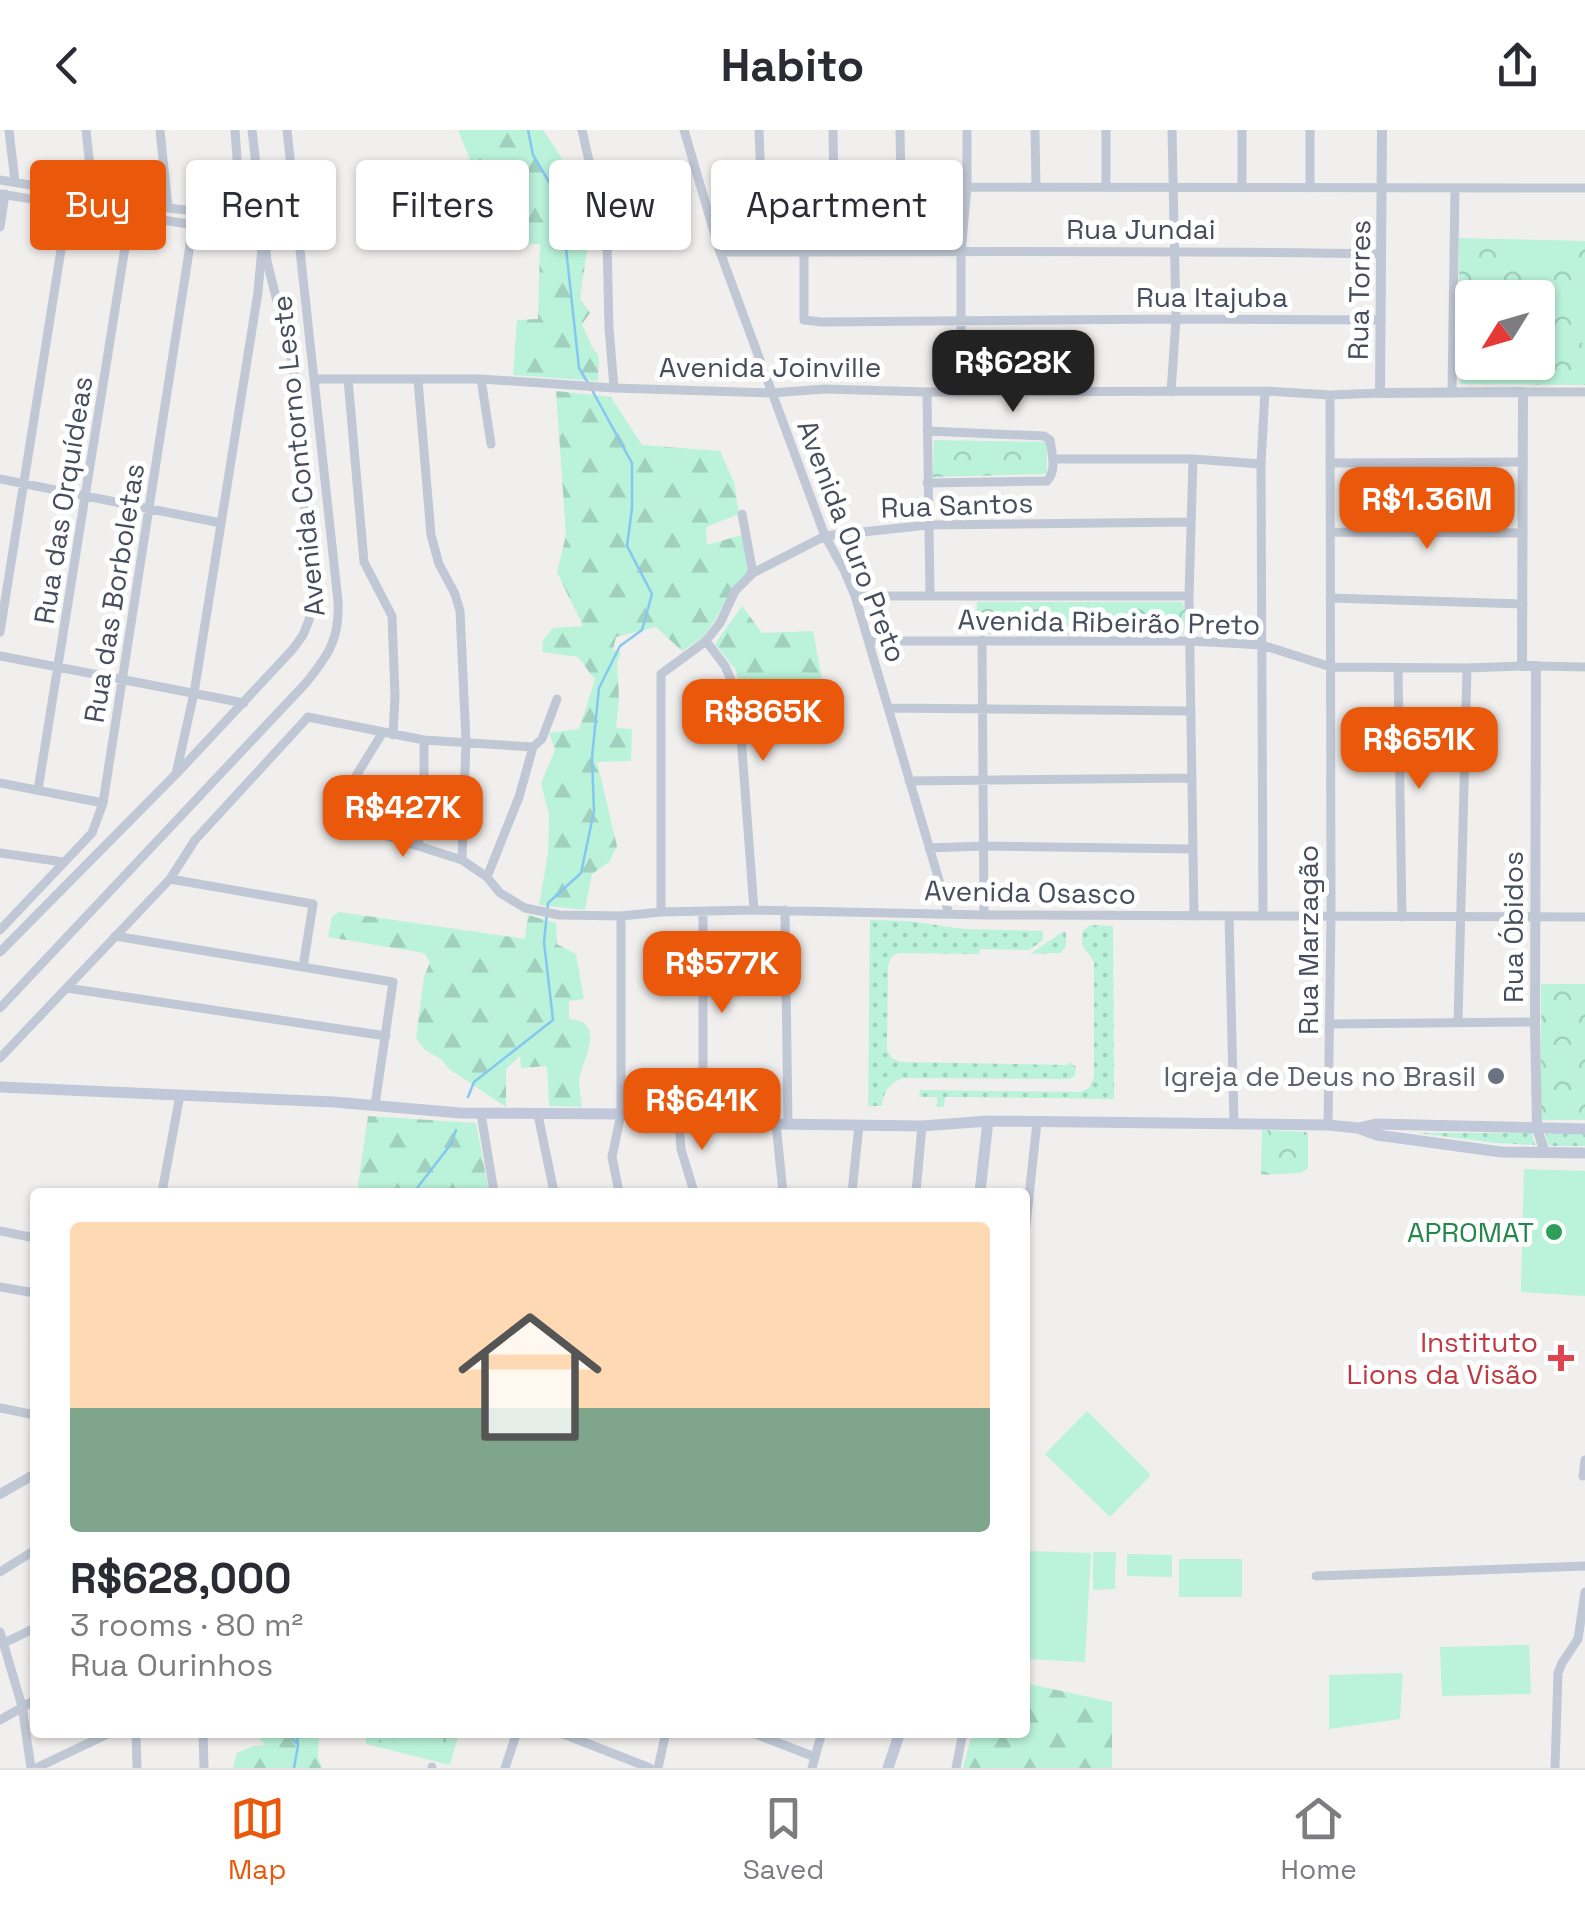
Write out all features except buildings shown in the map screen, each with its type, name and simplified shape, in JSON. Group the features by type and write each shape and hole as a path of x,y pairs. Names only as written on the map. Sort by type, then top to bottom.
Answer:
{"main road":[{"path":"0,1086 482,1114 622,1114 782,1124 922,1126 988,1121 1328,1125 1501,1152 1585,1153"},
{"path":"980,1188 988,1121"},
{"path":"1358,1128 1376,1124 1585,1129"},
{"path":"1449,1144 1458,1125"},
{"path":"888,1768 898,1738"}],"street":[{"path":"10,130 15,182"},
{"path":"86,130 90,160"},
{"path":"160,130 168,208 242,216 235,130"},
{"name":"Avenida Contorno Leste","path":"252,130 255,160"},
{"name":"Avenida Contorno Leste","path":"0,1008 318,669 338,631 338,601 287,130"},
{"path":"582,130 607,242 614,388"},
{"name":"Avenida Ouro Preto","path":"684,130 720,252 771,393 824,536 855,596 949,914"},
{"path":"759,130 760,160"},
{"path":"833,130 834,160"},
{"path":"900,130 900,160"},
{"path":"961,391 961,254 968,130"},
{"path":"1035,130 1036,187"},
{"path":"1106,130 1106,187"},
{"path":"1171,392 1176,319 1172,130"},
{"path":"1242,130 1242,187"},
{"path":"1310,130 1310,188"},
{"name":"Rua Torres","path":"1380,393 1382,130"},
{"path":"0,180 30,185"},
{"path":"963,187 1585,188"},
{"path":"1452,390 1455,188"},
{"path":"0,227 3,194 30,199"},
{"path":"0,632 61,250"},
{"name":"Rua das Orquídeas","path":"38,790 125,250"},
{"name":"Rua das Borboletas","path":"0,930 92,833 103,803 189,250"},
{"path":"176,774 194,693 262,250"},
{"name":"Avenida Contorno Leste","path":"0,952 244,703 302,635 310,620 312,600 293,366 266,250"},
{"name":"Rua Jundai","path":"720,252 961,254 1175,250 1382,254"},
{"name":"Rua Itajuba","path":"804,252 804,320 1381,320"},
{"name":"Avenida Joinville","path":"314,379 481,379 771,393 825,389 1330,395 1452,390 1585,392"},
{"path":"348,379 364,562 392,616 395,696 388,733"},
{"path":"481,379 491,444"},
{"path":"418,380 431,534 438,564 460,611 466,741 462,860"},
{"path":"927,392 930,595"},
{"path":"1263,916 1260,464 1265,392"},
{"path":"1522,392 1522,666"},
{"name":"Rua Marzagão","path":"1328,1125 1330,395"},
{"path":"927,432 1044,436 1050,440 1053,459 1048,482 928,483"},
{"path":"1053,459 1193,459 1260,464"},
{"path":"1193,459 1189,596 1194,916"},
{"path":"1330,463 1523,462"},
{"path":"0,478 221,523"},
{"path":"742,514 752,574"},
{"name":"Rua Santos","path":"661,912 660,674 706,640 752,574 824,536 928,526 1190,522"},
{"path":"1331,532 1523,532"},
{"path":"855,596 1189,596"},
{"path":"1330,598 1523,604"},
{"path":"706,640 725,666 738,696 754,910"},
{"path":"982,640 984,914"},
{"name":"Avenida Ribeirão Preto","path":"869,641 1191,641 1262,645 1331,667 1585,667"},
{"path":"0,656 244,703"},
{"name":"Rua Óbidos","path":"1536,666 1535,1022 1538,1128 1545,1153"},
{"path":"1398,668 1402,917"},
{"path":"1458,1022 1468,668"},
{"path":"487,877 520,797 533,747 542,738 557,699"},
{"path":"889,708 1192,712"},
{"path":"0,1058 170,879 195,840 308,717 424,740 533,747"},
{"name":"Avenida Osasco","path":"388,733 330,818 462,860 487,877 500,893 525,908 547,912 578,916 785,910 1585,918"},
{"path":"418,845 424,812 424,740"},
{"path":"909,781 1192,778"},
{"path":"0,782 103,803"},
{"path":"929,848 1192,850"},
{"path":"0,853 63,862"},
{"path":"170,879 313,904 303,968"},
{"path":"783,1188 785,910"},
{"path":"702,1120 703,912"},
{"path":"0,914 12,916"},
{"path":"618,1188 612,1157 622,1114 622,916"},
{"path":"1230,916 1234,1124"},
{"path":"115,936 394,982 374,1105"},
{"path":"67,988 386,1036"},
{"path":"1330,1024 1535,1022"},
{"path":"163,1188 180,1096"},
{"path":"482,1114 493,1188"},
{"path":"538,1114 553,1188"},
{"path":"680,1120 681,1149 693,1188"},
{"path":"1030,1188 1037,1122"},
{"path":"852,1188 859,1125"},
{"path":"916,1188 922,1126"},
{"path":"0,1231 30,1237"},
{"path":"0,1287 30,1292"},
{"path":"0,1408 30,1414"},
{"path":"1582,1476 1585,1460"},
{"path":"0,1494 30,1477"},
{"path":"0,1572 30,1553"},
{"path":"1316,1576 1585,1566"},
{"path":"1554,1768 1558,1674 1578,1639 1585,1592"},
{"path":"2,1644 30,1630"},
{"path":"0,1632 22,1706 34,1768 99,1738"},
{"path":"0,1720 30,1702"},
{"path":"136,1738 137,1768"},
{"path":"203,1738 204,1768"},
{"path":"505,1768 514,1738"},
{"path":"573,1738 650,1768"},
{"path":"658,1768 665,1738"},
{"path":"762,1738 813,1763 820,1738"},
{"path":"956,1768 962,1738"}],"green space":[{"path":"458,130 543,130 559,154 562,160 549,160 549,250 587,250 580,298 590,313 582,324 599,356 598,381 513,375 517,320 538,319 540,244 529,244 529,160 470,160"},
{"path":"1459,238 1585,241 1585,385 1460,384 1460,380 1555,380 1555,280 1459,280"},
{"path":"1516,248 1549,248 1548,272 1516,271"},
{"path":"1577,264 1585,264 1585,343 1578,343"},
{"path":"556,391 611,397 642,445 720,451 734,482 739,514 706,527 707,545 742,535 749,572 732,589 703,637 682,651 656,627 616,637 613,650 621,653 617,662 616,728 632,729 631,761 597,762 617,846 609,862 592,874 585,910 539,905 548,854 549,815 541,783 555,750 549,733 579,729 595,680 578,657 542,652 543,640 553,628 583,626 557,572 566,535"},
{"path":"934,440 1047,442 1047,474 933,477"},
{"path":"977,602 1182,602 1185,622 1183,634 1179,635 976,634"},
{"path":"742,606 762,633 813,631 832,708 743,711 736,670 715,644"},
{"path":"339,912 525,939 528,915 556,923 557,944 576,954 584,999 569,1001 569,1019 588,1027 590,1035 579,1081 582,1107 549,1106 547,1066 521,1068 520,1056 506,1069 506,1107 425,1050 416,1038 424,977 430,962 424,953 328,937 332,917"},
{"path":"870,920 964,929 1043,931 1043,940 1029,950 893,955 888,965 887,1051 893,1059 1068,1065 1069,1062 1076,1067 1075,1076 904,1078 888,1088 882,1106 868,1106"},
{"path":"1090,925 1113,926 1114,1099 945,1097 944,1107 937,1107 937,1097 919,1097 920,1090 1081,1092 1089,1088 1094,1078 1094,962 1082,937"},
{"path":"1064,931 1066,946 1061,953 1030,954"},
{"path":"1541,984 1585,984 1585,1120 1541,1120"},
{"path":"368,1116 476,1123 488,1188 358,1188"},
{"path":"1262,1130 1306,1132 1308,1168 1301,1173 1261,1175"},
{"path":"1417,1133 1532,1133 1535,1145 1496,1143"},
{"path":"1546,1134 1585,1134 1585,1146 1551,1146"},
{"name":"APROMAT","path":"1524,1169 1585,1171 1585,1296 1521,1292"},
{"path":"1087,1411 1151,1475 1110,1517 1045,1454"},
{"path":"1030,1551 1091,1553 1085,1662 1030,1659"},
{"path":"1093,1552 1116,1552 1115,1589 1093,1590"},
{"path":"1127,1554 1172,1555 1172,1577 1127,1576"},
{"path":"1179,1559 1242,1559 1242,1597 1179,1597"},
{"path":"1529,1645 1531,1694 1442,1696 1440,1647"},
{"path":"1403,1673 1400,1719 1329,1729 1329,1675"},
{"path":"1030,1684 1112,1702 1112,1768 963,1768 971,1738 1030,1738"},
{"path":"258,1738 319,1738 322,1768 233,1768 237,1753 266,1745"},
{"path":"366,1738 458,1738 450,1765 366,1744"},
{"path":"370,1738 443,1738 441,1750"}],"waterway":[{"path":"528,130 533,155 561,202 579,368 588,383"},
{"path":"468,1097 474,1082 553,1020 544,942 548,903 581,873 594,811 592,757 599,688 620,646 642,630 652,594 627,546 632,463 592,390"},
{"path":"417,1188 451,1144 456,1130"},
{"path":"292,1738 296,1743"},
{"path":"294,1768 297,1738"}],"place":[{"name":"Igreja de Deus no Brasil","path":"1496,1076"},
{"name":"APROMAT","path":"1554,1232"},
{"name":"Instituto Lions da Visão","path":"1561,1358"}]}
